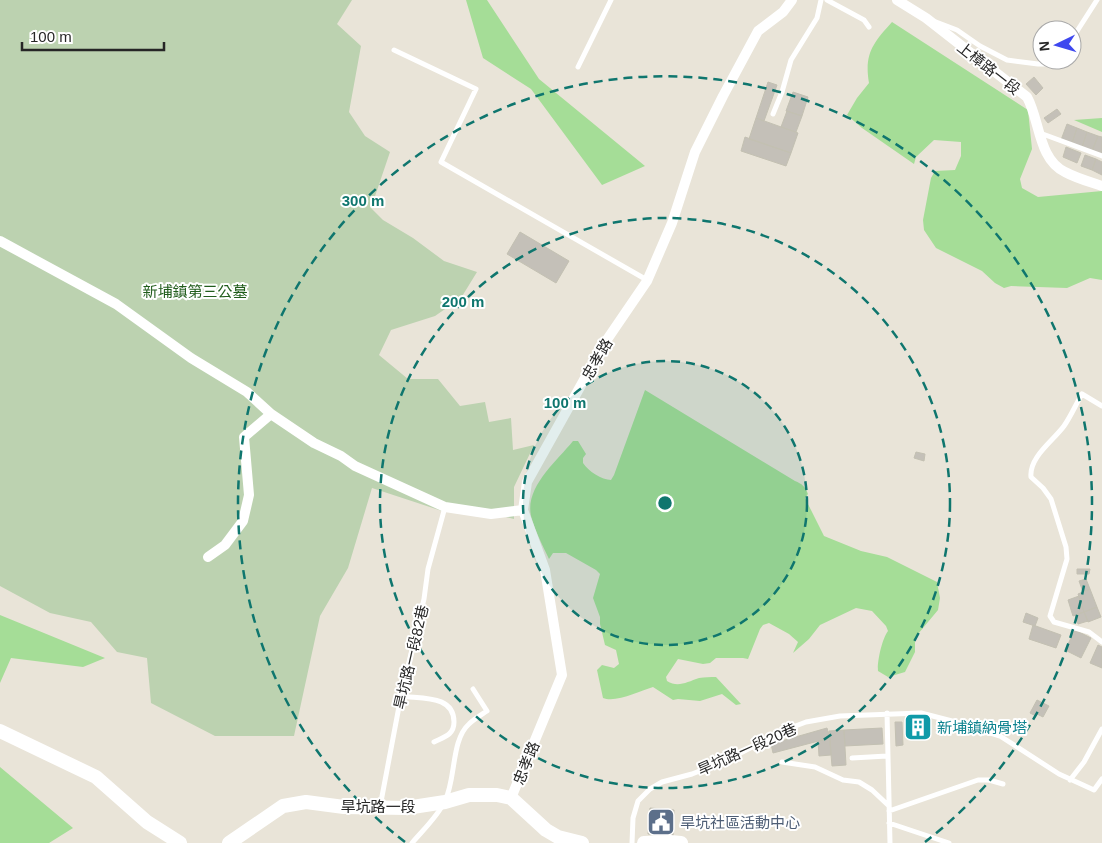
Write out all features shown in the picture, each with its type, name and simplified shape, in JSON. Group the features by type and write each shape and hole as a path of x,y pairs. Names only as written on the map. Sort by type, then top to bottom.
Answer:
{"street":[{"name":"忠孝路","path":"511,798 562,674 545,570 523,510 527,482 604,344 647,281 672,223 695,152 758,32 783,12 792,0"},
{"name":"上樟路一段","path":"898,0 926,18 1026,97 1033,108 1045,151 1052,162 1064,172 1102,186"},
{"path":"0,241 116,304 190,358 248,392 271,414 314,443 341,456 355,466 445,507 491,514 523,510"},
{"path":"208,557 226,546 242,522 250,494 244,437 271,414"},
{"path":"0,731 96,777 147,822 180,843"},
{"name":"旱坑路一段","path":"229,843 283,806 306,802 344,807 406,808 445,802 469,795 497,795 511,798"},
{"path":"511,798 546,830 558,836 582,843"},
{"path":"644,843 681,843"}],"lane":[{"path":"578,67 612,0"},
{"path":"773,114 782,92 791,60 816,18 821,0"},
{"path":"828,0 864,20 869,27"},
{"path":"1082,23 1096,0"},
{"path":"926,18 957,30 980,46 1007,60 1032,63"},
{"path":"394,50 476,89 441,162 647,281"},
{"path":"1040,132 1102,156"},
{"path":"1102,406 1082,394 1065,424 1032,464 1030,473 1031,478 1043,488 1051,499 1066,547 1067,559 1050,616 1054,622 1089,632 1102,642"},
{"name":"旱坑路一段82巷","path":"380,808 402,696 424,599 428,569 445,507"},
{"path":"412,843 445,802 450,789 457,749 467,725 488,711 473,689"},
{"path":"402,696 443,701 450,707 454,715 454,728 449,735 434,742"},
{"name":"旱坑路一段20巷","path":"632,843 633,818 638,801 650,789 662,782 692,774 725,761 785,730 806,722 840,716 921,712 1000,736 1070,780 1094,790 1102,779"},
{"path":"886,713 890,843"},
{"path":"1070,780 1084,762 1102,729"},
{"path":"852,758 888,756"},
{"path":"782,762 815,767 843,780 859,782 872,790 889,808"},
{"path":"889,808 978,780 989,780 1003,784"},
{"path":"889,823 948,843"}],"green space":[{"name":"新埔鎮第三公墓","path":"0,0 352,0 337,24 361,46 349,112 365,136 390,152 371,208 383,220 413,238 444,261 477,272 461,298 435,316 391,330 379,355 408,379 438,379 460,406 485,402 489,422 511,418 513,450 534,445 514,487 514,519 497,515 442,511 372,488 348,568 320,616 294,736 215,736 151,703 147,658 117,652 91,622 50,613 0,586"},
{"path":"466,0 487,0 539,79 645,166 602,185 531,89 483,58"},
{"path":"892,22 1028,110 1032,149 1020,179 1022,188 1038,197 1102,191 1102,280 1090,278 1067,288 1011,286 1004,288 995,283 982,271 936,248 924,230 923,220 931,178 935,171 955,170 961,156 961,142 934,140 916,157 914,164 862,128 847,115 869,83 869,56 875,43"},
{"path":"1102,118 1102,132 1074,120"},
{"path":"645,390 803,486 808,494 805,498 824,536 861,551 887,557 937,582 940,598 938,610 915,639 915,652 905,672 888,677 878,671 880,651 888,631 886,626 872,611 856,608 820,625 809,639 793,653 798,642 789,634 769,623 763,625 760,629 748,659 716,658 710,663 703,664 678,659 666,677 667,681 679,684 699,678 716,677 741,704 736,705 722,694 700,701 673,700 653,687 621,698 603,698 597,670 602,665 614,668 619,664 616,650 605,645 600,617 593,598 600,574 566,553 553,553 549,559 533,522 530,505 537,485 543,476 573,441 578,441 586,454 583,458 585,466 600,477 611,480"},
{"path":"0,615 105,658 83,667 11,658 0,683"},
{"path":"0,767 73,828 49,843 0,843"}],"building":[{"path":"1034,77 1043,88 1036,95 1026,84"},
{"path":"768,82 777,85 764,121 756,118"},
{"path":"793,92 808,97 802,116 786,111"},
{"path":"1057,109 1061,114 1048,123 1044,118"},
{"path":"787,111 802,116 796,132 781,127"},
{"path":"756,118 798,133 791,153 749,139"},
{"path":"1067,124 1077,128 1072,143 1061,140"},
{"path":"1077,128 1087,132 1082,147 1072,143"},
{"path":"1087,132 1098,136 1092,151 1082,147"},
{"path":"1098,136 1102,137 1102,154 1092,151"},
{"path":"745,137 791,153 786,166 741,151"},
{"path":"1066,147 1081,153 1077,163 1063,157"},
{"path":"1085,155 1096,159 1092,170 1081,166"},
{"path":"1096,159 1102,162 1102,175 1092,170"},
{"path":"520,232 569,261 556,283 507,254"},
{"path":"916,452 925,454 924,461 914,458"},
{"path":"1077,569 1090,569 1089,574 1077,574"},
{"path":"1086,579 1090,589 1083,592 1079,581"},
{"path":"1090,589 1097,607 1084,612 1078,594"},
{"path":"1079,596 1084,612 1073,616 1068,600"},
{"path":"1097,607 1101,617 1088,622 1084,612"},
{"path":"1084,612 1088,621 1078,624 1075,615"},
{"path":"1026,613 1038,618 1035,626 1023,622"},
{"path":"1033,625 1061,635 1056,648 1029,639"},
{"path":"1075,630 1091,638 1081,658 1065,650"},
{"path":"1098,645 1102,647 1102,668 1090,663"},
{"path":"1037,700 1043,703 1036,716 1030,713"},
{"path":"1043,703 1049,706 1043,717 1037,714"},
{"name":"新埔鎮納骨塔","path":"918,721 924,727 918,733 912,727"},
{"path":"895,722 902,722 903,745 896,746"},
{"path":"827,728 830,738 773,753 771,744"},
{"path":"882,728 883,744 845,746 844,730"},
{"path":"844,730 846,765 832,766 829,731"},
{"path":"830,738 831,755 819,756 818,741"},
{"name":"旱坑社區活動中心","path":"650,808 674,810 673,836 648,834"}],"place":[{"name":"新埔鎮納骨塔","path":"918,727"},
{"name":"旱坑社區活動中心","path":"661,822"}]}
